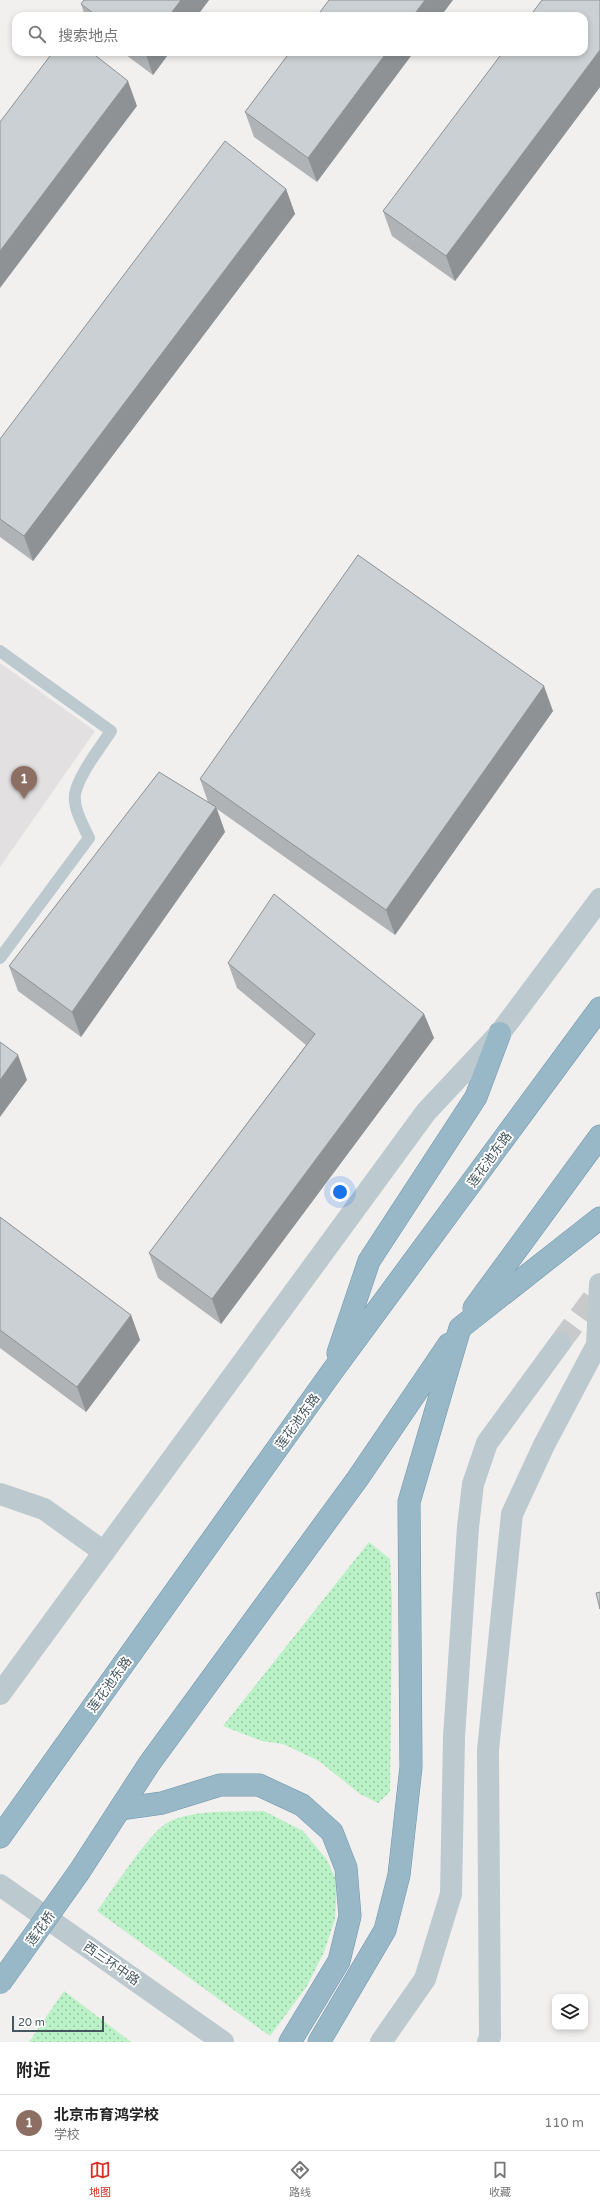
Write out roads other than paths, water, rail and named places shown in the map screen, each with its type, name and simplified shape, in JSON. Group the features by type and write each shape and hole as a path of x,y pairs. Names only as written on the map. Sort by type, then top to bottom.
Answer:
{"highway":[{"name":"莲花池东路","path":"4,1832 331,1373 600,1008"},
{"path":"331,1373 369,1261 476,1096 500,1033"},
{"path":"120,1809 149,1764 358,1478 460,1328 600,1136"},
{"path":"319,2042 385,1930 399,1875 411,1767 409,1502 460,1328 600,1218"},
{"path":"120,1809 162,1803 220,1785 259,1785 302,1805 332,1832 346,1868 350,1916 339,1960 290,2042"},
{"name":"莲花桥","path":"0,1983 79,1872 120,1809"}],"street":[{"path":"0,1694 426,1112 500,1033 600,899"},
{"path":"488,2042 490,2029 488,1750 512,1514 544,1445 597,1345 600,1284"},
{"path":"381,2042 425,1979 451,1894 454,1737 468,1527 473,1484 487,1443 560,1343"},
{"path":"0,1494 44,1509 104,1552"},
{"path":"454,1737 488,1750"},
{"name":"西三环中路","path":"0,1885 223,2042"}],"lane":[{"path":"0,651 111,731 80,780 75,794 80,822 89,838 0,958"}],"tunnel":[{"path":"560,1343 600,1289"}],"place":[{"name":"北京市育鸿学校","path":"24,799"}]}
